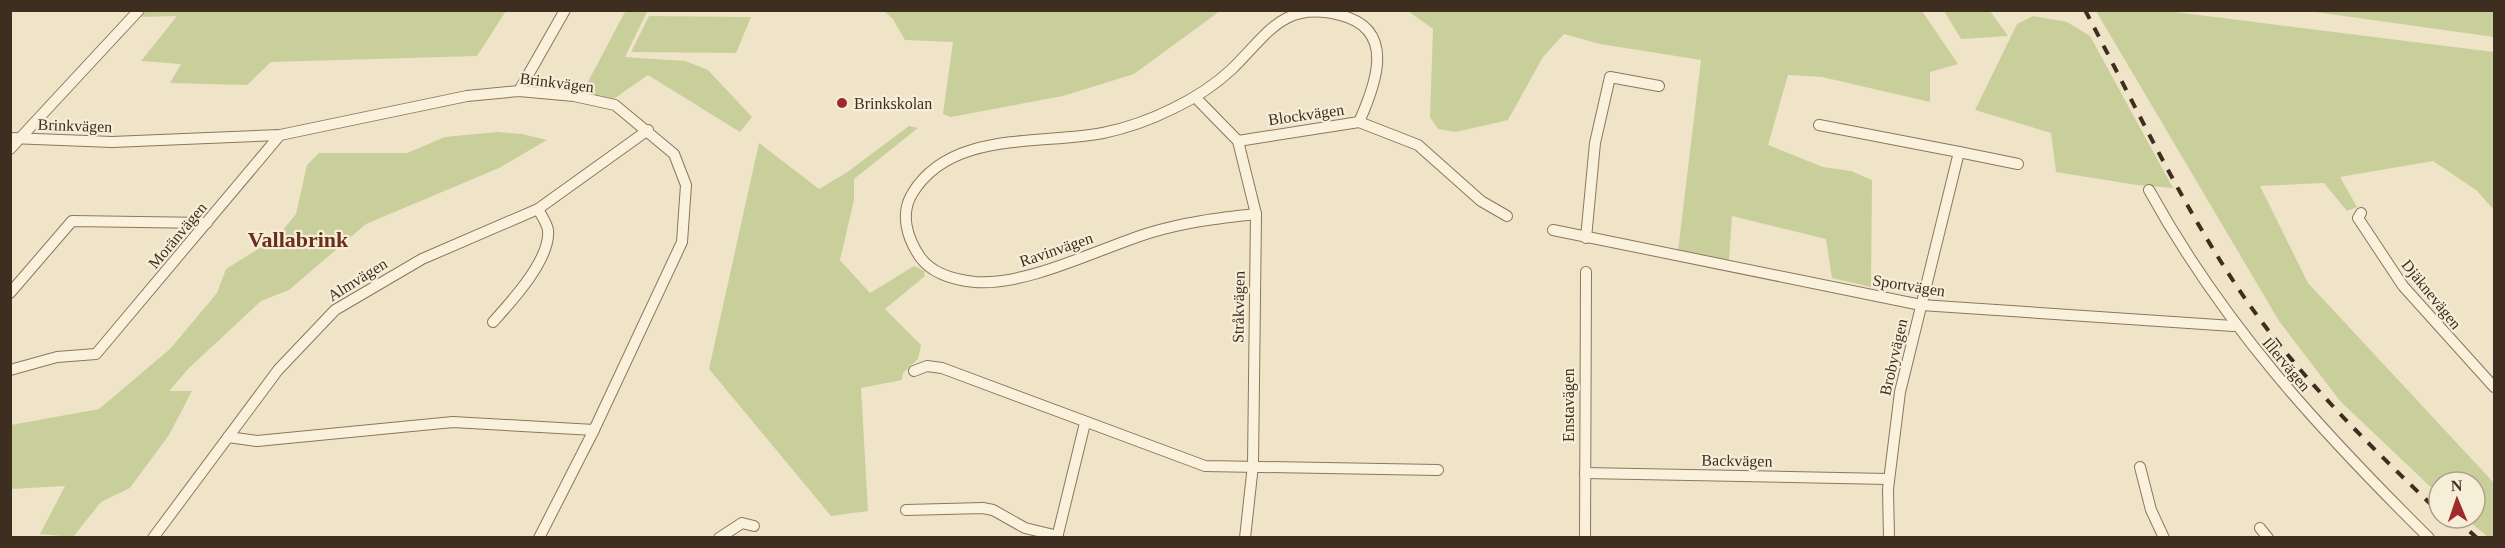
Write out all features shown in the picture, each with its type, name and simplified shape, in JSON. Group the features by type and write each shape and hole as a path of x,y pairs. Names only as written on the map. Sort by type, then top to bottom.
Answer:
{"street":[{"path":"10,149 16,138 139,10"},
{"path":"519,91 565,10"},
{"name":"Blockvägen","path":"1195,97 1224,76 1259,37 1282,19 1313,11 1343,16 1367,26 1376,39 1377,61 1368,102 1359,122 1238,141"},
{"path":"1586,238 1596,136 1611,77 1659,86"},
{"name":"Brinkvägen","path":"16,138 112,142 190,141 279,135 467,96 519,91 574,96 615,105 648,130 674,154 686,185 682,242 630,358 539,537"},
{"path":"1195,97 1238,141"},
{"name":"Ravinvägen","path":"1195,97 1163,115 1119,129 1071,139 977,149 946,163 920,181 906,207 906,232 918,258 943,275 974,282 1018,278 1190,222 1256,214"},
{"path":"1359,122 1418,145 1480,201 1507,216"},
{"path":"1819,124 2018,165"},
{"name":"Almvägen","path":"153,537 278,370 335,310 422,259 537,209 648,130"},
{"name":"Moränvägen","path":"10,370 57,357 96,354 279,135"},
{"name":"Stråkvägen","path":"1238,141 1256,214 1253,465 1245,537"},
{"name":"Brobyvägen","path":"1889,537 1888,479 1894,423 1959,152"},
{"name":"Illervägen","path":"2150,190 2172,234 2233,326 2296,401 2428,537"},
{"path":"493,322 519,296 545,247 548,229 537,209"},
{"name":"Djäknevägen","path":"2361,213 2358,218 2392,271 2452,344 2494,387"},
{"path":"10,293 72,221 207,223"},
{"name":"Sportvägen","path":"1552,230 1921,305 2233,326"},
{"name":"Enstavägen","path":"1585,537 1586,272"},
{"path":"914,371 927,366 942,368 1205,466 1253,465 1437,470"},
{"path":"228,437 257,441 453,422 594,430"},
{"path":"906,510 982,508 993,510 1025,528 1058,537 1085,423"},
{"path":"2140,467 2151,510 2164,537"},
{"name":"Backvägen","path":"1585,473 1888,479"},
{"path":"719,537 742,523 754,526"}],"green space":[{"path":"147,10 506,11 477,56 271,62 247,85 170,83 181,64 141,61 177,16 141,17"},
{"path":"884,11 1220,11 1134,74 1063,96 951,117 943,114 953,42 905,40 893,19"},
{"path":"1408,11 1922,11 1958,64 1930,72 1930,102 1822,77 1788,75 1768,145 1823,167 1851,171 1872,180 1871,287 1832,278 1826,239 1732,216 1729,260 1678,251 1701,60 1600,44 1564,34 1543,57 1508,120 1456,132 1438,129 1430,117 1433,29"},
{"path":"1944,11 1990,11 2008,36 1961,39"},
{"path":"2096,11 2167,11 2494,52 2494,210 2476,190 2433,161 2340,177 2357,207 2347,211 2324,183 2260,186 2308,283 2482,470 2427,470 2427,484 2340,401 2279,321"},
{"path":"2308,11 2494,11 2494,37"},
{"path":"625,12 647,12 625,57 685,61 708,70 752,117 740,132 648,75 612,100 582,93"},
{"path":"649,16 751,17 736,53 631,52"},
{"path":"2033,16 2067,22 2090,36 2173,188 2137,185 2056,172 2051,133 1975,110 2017,24"},
{"path":"909,126 918,128 854,179 854,200 840,260 870,293 914,266 924,271 925,276 885,309 921,345 918,359 903,373 902,380 861,388 868,511 831,516 709,369 759,143 819,189 846,173"},
{"path":"497,132 522,134 547,140 499,168 366,224 289,290 261,301 189,368 169,391 192,391 169,435 130,488 101,502 73,537 40,534 65,486 11,489 11,425 99,409 170,349 217,293 226,269 277,237 296,214 307,165 319,153 407,153 445,137"},
{"path":"2487,475 2494,483 2494,537 2488,537 2480,530 2487,530"}],"railway":[{"path":"2085,10 2180,192 2221,263 2244,297 2311,383 2427,500"},
{"path":"2468,530 2477,538"}],"place":[{"name":"Brinkskolan","path":"842,103"}],"district":[{"name":"Vallabrink","path":"298,239"}]}
